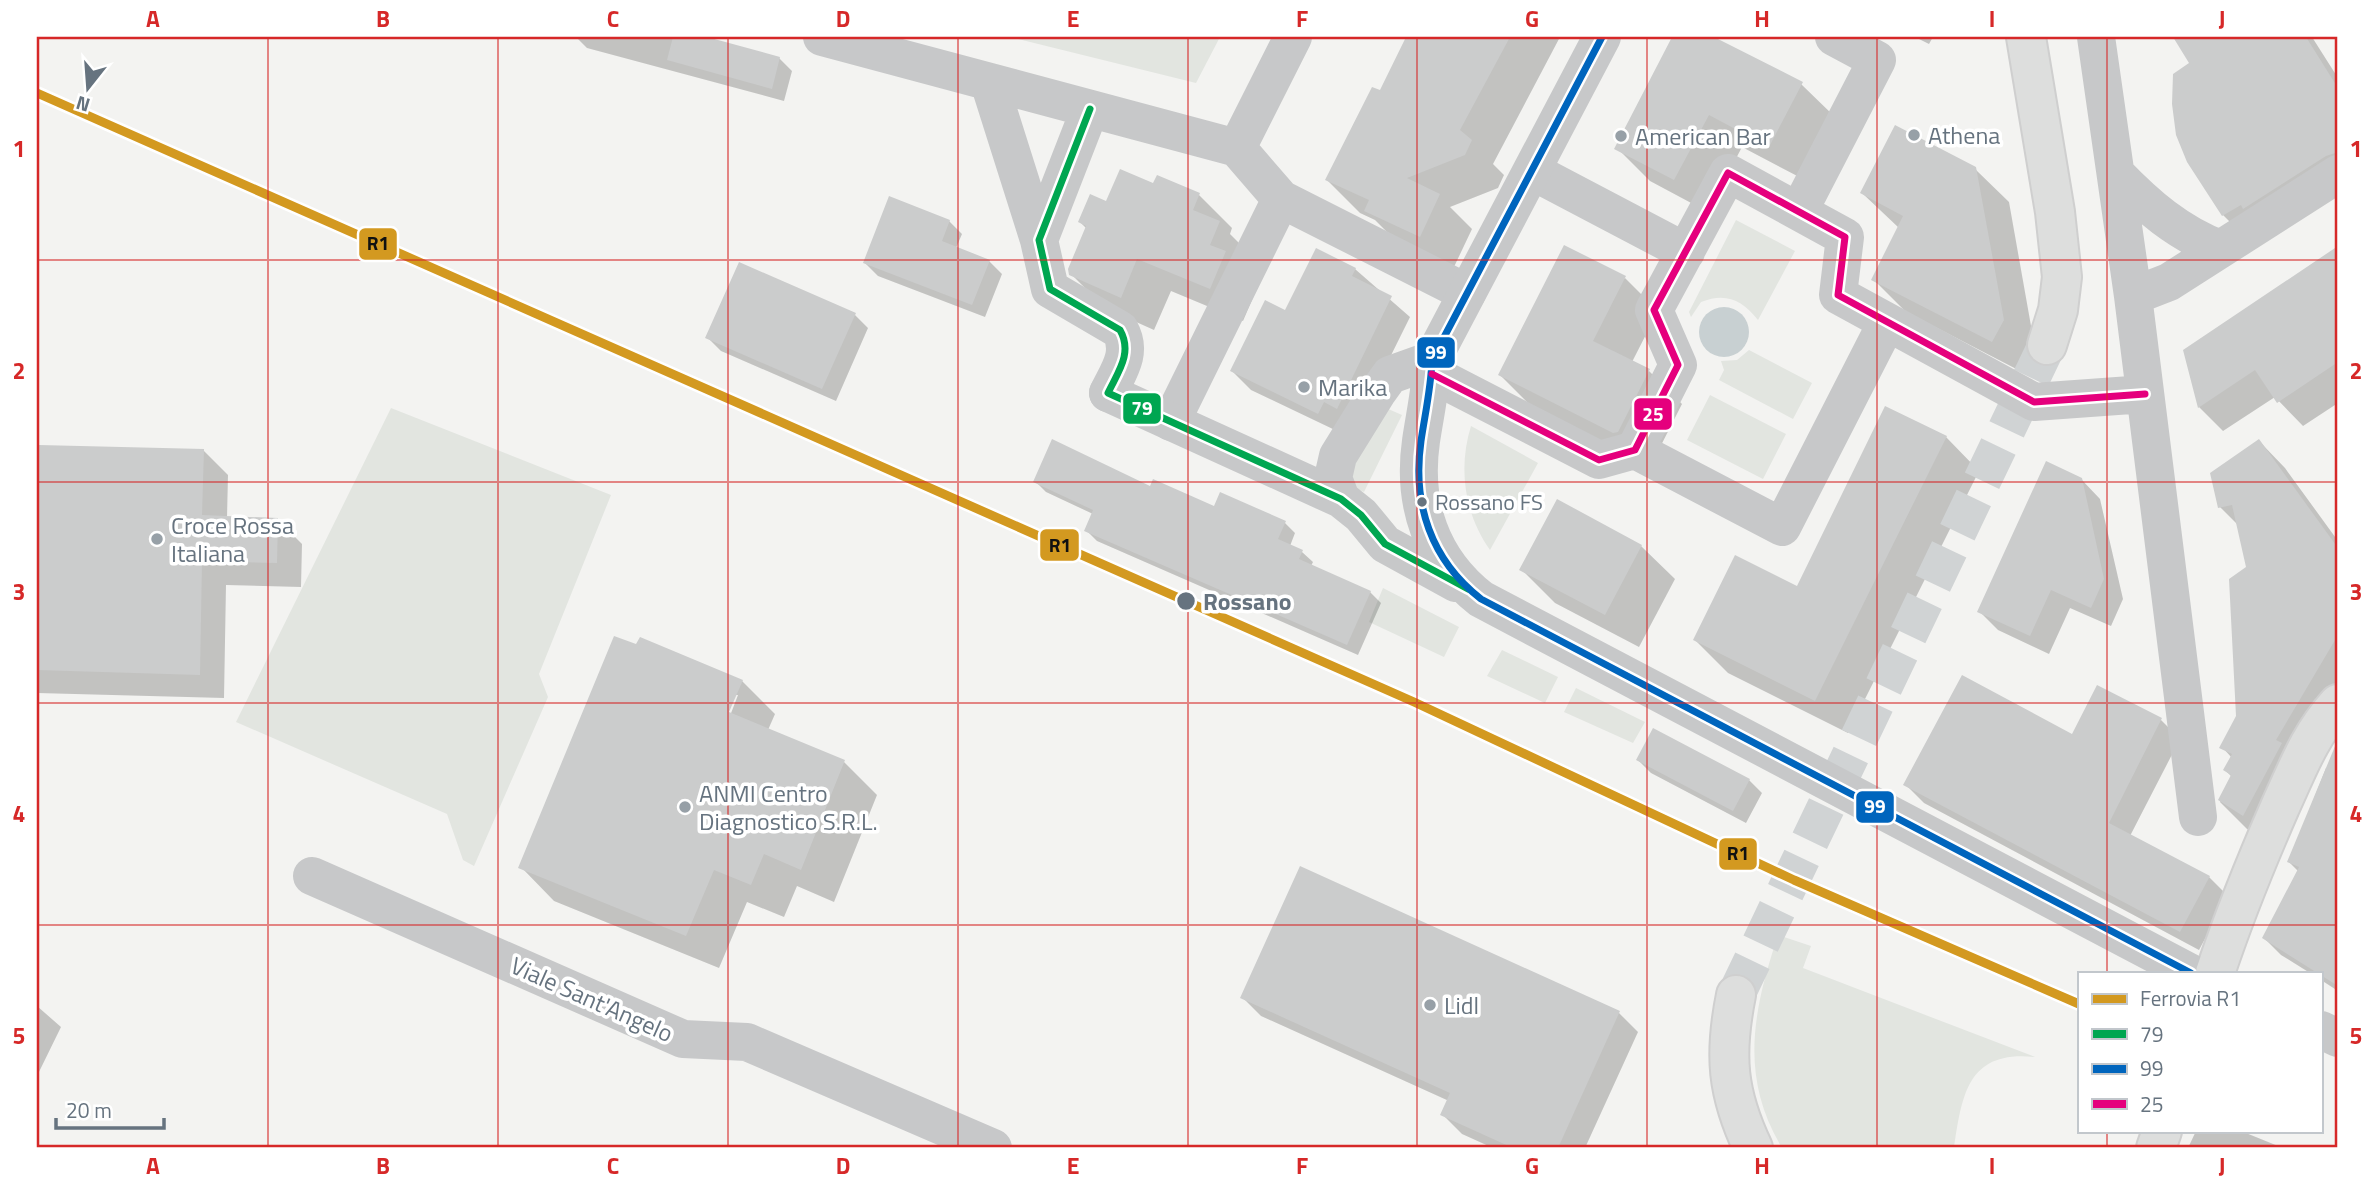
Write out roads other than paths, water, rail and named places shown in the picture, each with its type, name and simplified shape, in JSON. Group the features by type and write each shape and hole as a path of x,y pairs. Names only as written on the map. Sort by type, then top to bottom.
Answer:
{"main road":[{"path":"2026,37 2055,212 2062,277 2058,310 2047,345"},
{"path":"2215,972 2242,893 2302,758 2317,728 2338,704"},
{"path":"1736,995 1728,1033 1728,1073 1737,1114 1753,1148"}],"street":[{"path":"822,37 1237,148 1281,199 1467,293"},
{"path":"1237,148 1293,37"},
{"path":"1468,589 1441,559 1427,528 1423,511 1420,452 1432,367 1467,293 1602,37"},
{"path":"1799,211 1877,60 1834,37"},
{"path":"2096,37 2146,394 2198,817"},
{"path":"989,82 1039,240 1050,289 1120,330 1126,340 1125,356 1108,393 1341,499 1353,507 1385,544 1468,589 1493,606 2189,972"},
{"path":"1039,240 1090,110"},
{"path":"1532,171 1686,252"},
{"path":"1634,450 1678,365 1654,310 1728,173 1845,237 1838,295 2034,402 2146,394"},
{"path":"2116,174 2162,218 2196,239 2220,249"},
{"path":"2133,296 2168,282 2338,174"},
{"path":"1171,422 1281,199"},
{"path":"1267,466 1321,465 1344,444 1390,375 1432,367 1599,460 1634,450 1782,527 1887,322"},
{"path":"1341,499 1333,478 1344,444"},
{"name":"Viale Sant'Angelo","path":"312,876 683,1039 747,1042 993,1148"},
{"path":"2322,1030 2338,1038"}],"tunnel":[{"path":"1736,995 2047,345"}],"rail line":[{"name":"R1","path":"37,93 1414,702 1794,880 2078,1004"}],"place":[{"name":"Athena","path":"1914,135"},
{"name":"American Bar","path":"1621,136"},
{"name":"Marika","path":"1304,387"},
{"name":"Rossano FS","path":"1422,502"},
{"name":"Croce Rossa Italiana","path":"157,539"},
{"name":"Rossano","path":"1186,601"},
{"name":"ANMI Centro Diagnostico S.R.L.","path":"685,807"},
{"name":"Lidl","path":"1430,1005"}]}
